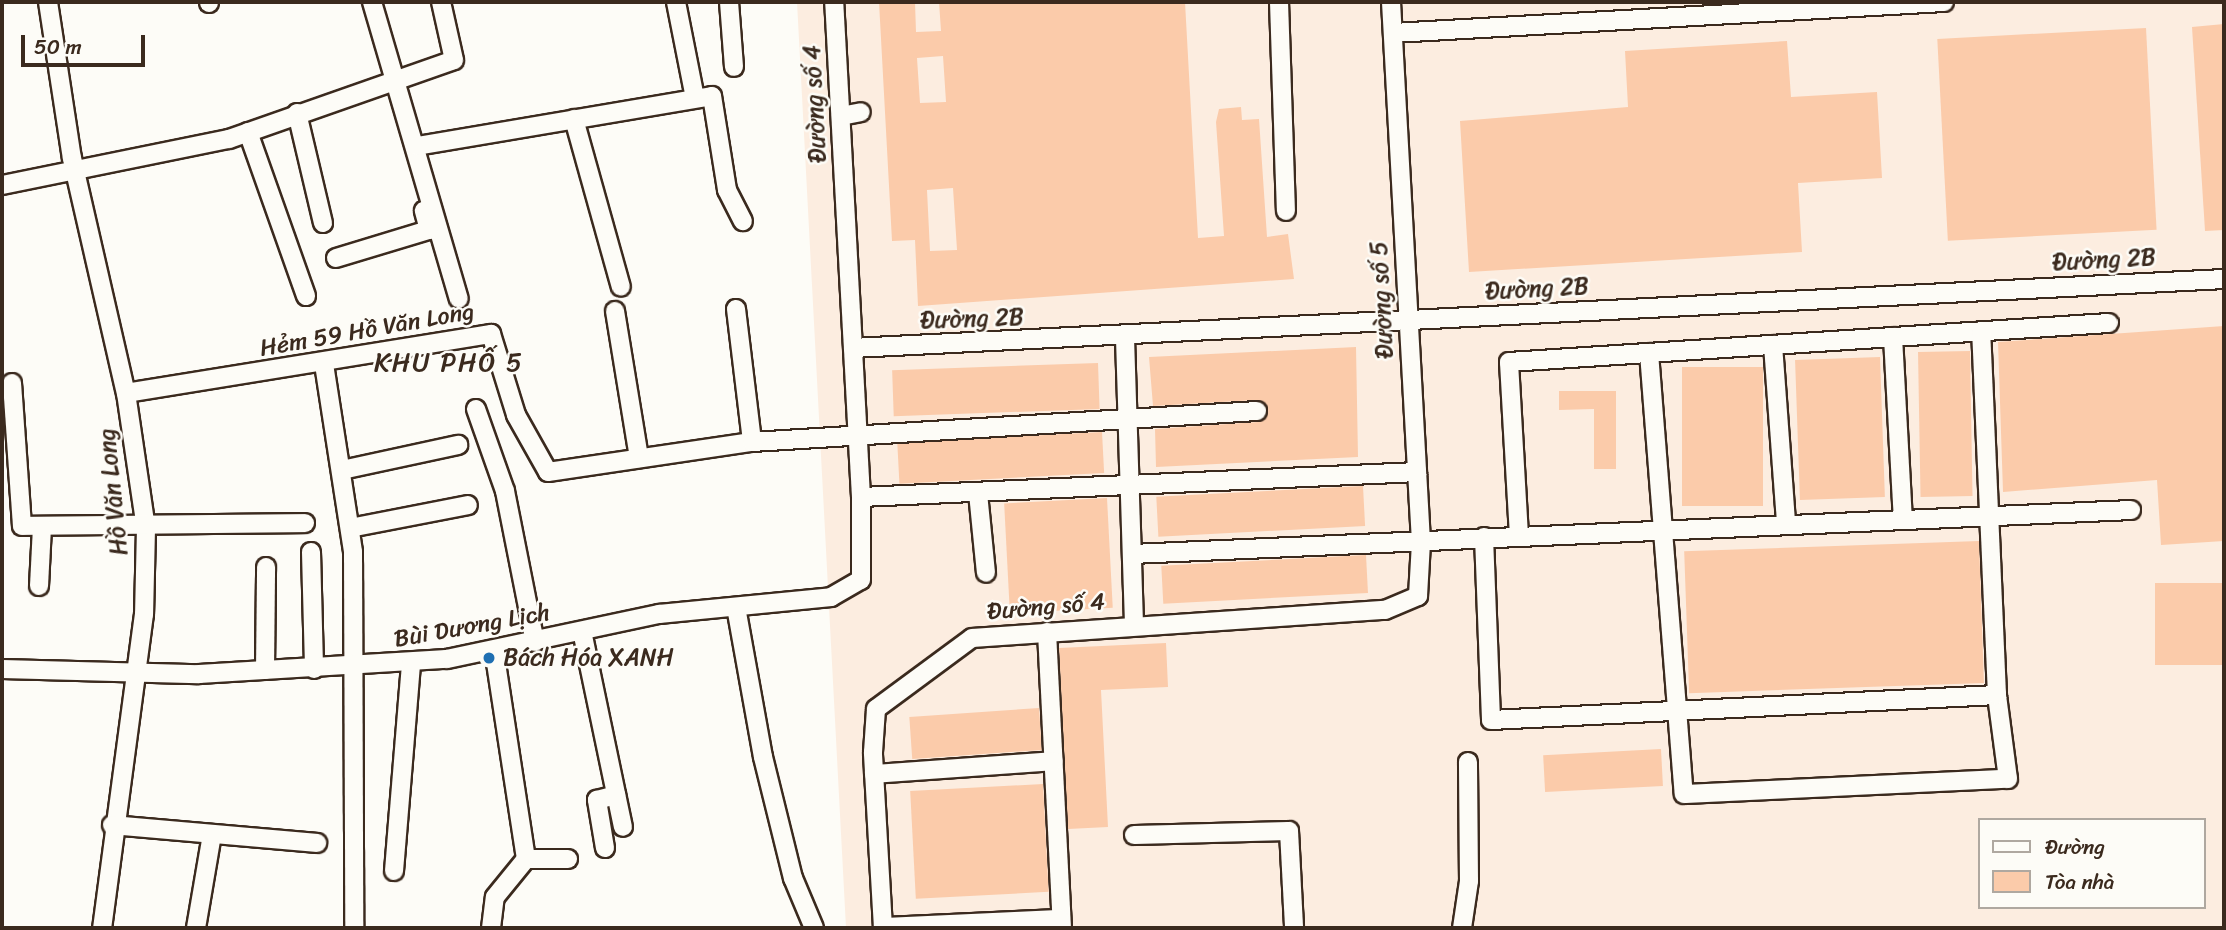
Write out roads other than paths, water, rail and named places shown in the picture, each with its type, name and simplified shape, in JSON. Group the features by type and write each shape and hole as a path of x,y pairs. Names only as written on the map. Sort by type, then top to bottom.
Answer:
{"street":[{"name":"Hồ Văn Long","path":"48,2 74,170 126,393 146,528 144,614 112,825 102,928"},
{"path":"372,2 393,83 417,146 459,299"},
{"path":"2,185 124,163 248,132 454,60 441,2"},
{"path":"676,2 695,98"},
{"path":"729,2 734,67"},
{"name":"Đường số 4","path":"834,2 861,497"},
{"path":"1279,2 1286,211"},
{"name":"Đường số 5","path":"1391,2 1421,542 1418,596"},
{"path":"1392,33 1944,2"},
{"path":"417,146 712,96 717,109 727,190 743,221"},
{"path":"841,116 861,112"},
{"path":"297,113 323,223"},
{"path":"575,118 621,287"},
{"path":"248,132 306,296"},
{"path":"336,258 429,230 410,160 417,146"},
{"name":"Đường 2B","path":"853,348 1125,338 2224,279"},
{"path":"736,309 752,442"},
{"path":"615,311 639,458"},
{"path":"1519,536 1509,362 2109,323"},
{"path":"1649,353 1684,794 2008,779 1997,695 1986,516 1981,331"},
{"name":"Hẻm 59 Hồ Văn Long","path":"126,393 324,364 491,334 516,415 548,472 752,442 1257,411"},
{"path":"1894,337 1903,519"},
{"path":"1125,338 1134,625"},
{"path":"1773,345 1786,524"},
{"path":"324,364 350,528 357,667 350,700 352,778 357,785 354,928"},
{"path":"12,383 22,526 146,528 305,523"},
{"path":"476,409 505,491 535,642"},
{"path":"342,470 458,445"},
{"path":"861,497 1129,488 1417,472"},
{"path":"978,493 986,573"},
{"name":"Bùi Dương Lịch","path":"2,668 133,673 314,669 411,663 535,642 659,614 831,597 861,580 861,497"},
{"path":"350,528 468,505"},
{"path":"1132,554 2131,510"},
{"path":"39,586 42,526"},
{"path":"1484,537 1491,720 1997,695"},
{"path":"311,552 314,669"},
{"path":"265,670 266,567"},
{"name":"Đường số 4","path":"883,927 874,774 876,709 972,638 1385,610 1418,596"},
{"path":"736,607 763,757 793,878 814,928"},
{"path":"582,631 623,827"},
{"path":"883,927 1061,924 1046,632"},
{"path":"491,928 495,897 526,859 494,650"},
{"path":"394,871 411,663"},
{"path":"874,774 1054,761"},
{"path":"1462,928 1469,872 1468,762"},
{"path":"605,848 597,800 616,795"},
{"path":"112,825 317,843"},
{"path":"1135,835 1289,831 1294,928"},
{"path":"196,928 212,834"},
{"path":"526,859 568,859"}],"place":[{"name":"Bách Hóa XANH","path":"489,658"}],"district":[{"name":"KHU PHỐ 5","path":"449,363"}]}
